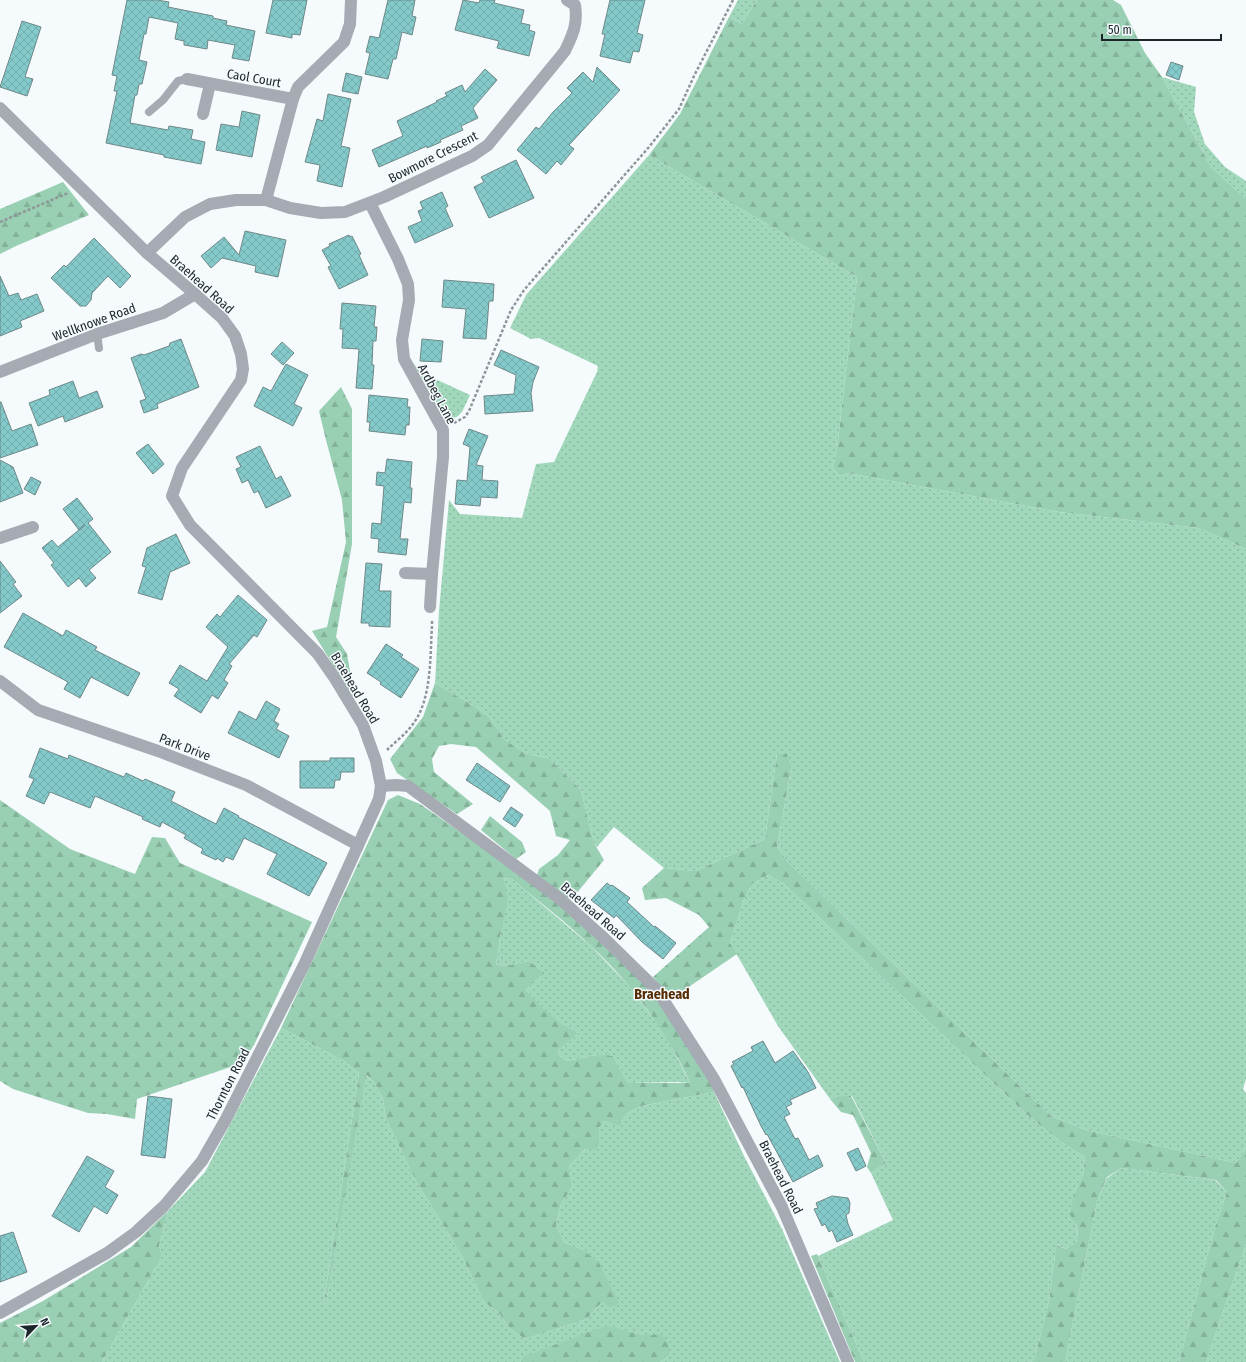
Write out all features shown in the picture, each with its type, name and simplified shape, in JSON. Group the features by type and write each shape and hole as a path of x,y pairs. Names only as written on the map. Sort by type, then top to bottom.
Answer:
{"street":[{"path":"266,200 293,99 298,87 344,42 350,24 351,0"},
{"name":"Bowmore Crescent","path":"147,253 185,217 210,204 236,200 266,200 290,208 321,213 344,212 370,203 472,156 488,145 565,51 577,18 575,5 567,0"},
{"name":"Caol Court","path":"187,79 293,99"},
{"name":"Caol Court","path":"203,114 210,84"},
{"name":"Braehead Road","path":"0,108 147,253 222,318 236,336 243,369 241,380 182,468 172,496 190,525 318,654 363,725 376,761 381,786 408,786 559,898 604,938 657,990 714,1079 782,1207 848,1362"},
{"name":"Ardbeg Lane","path":"370,203 398,259 408,284 409,300 402,340 404,359 443,430 443,456 430,607"},
{"name":"Wellknowe Road","path":"0,372 97,334 164,313 195,294"},
{"path":"0,538 33,527"},
{"path":"405,573 432,574"},
{"name":"Park Drive","path":"0,681 38,710 158,751 246,785 358,845"},
{"name":"Thornton Road","path":"0,1313 107,1253 136,1232 164,1206 202,1160 226,1119 301,972 379,799 381,786"}],"lane":[{"path":"149,112 163,100 178,81 187,79"},
{"path":"97,334 99,348"}],"path":[{"path":"443,430 465,417 469,411 510,310 524,290 649,146 679,109 694,76 733,0"},
{"path":"0,222 80,188"},
{"path":"376,761 413,724 422,706 429,676 432,626 430,607"}],"green space":[{"path":"738,0 757,0 742,24 729,17"},
{"path":"757,0 1113,0 1121,5 1145,53 1162,77 1211,167 1246,199 1246,549 1198,528 1059,512 848,473 840,476 833,468 837,449 857,277 649,155 680,114 729,17 742,24"},
{"path":"1162,77 1196,87 1194,112 1205,144 1225,167 1246,181 1246,199 1211,167"},
{"path":"649,155 857,277 837,449 833,468 840,476 848,473 1059,512 1198,528 1246,549 1246,1079 1243,1089 1246,1093 1246,1148 1236,1163 1086,1130 1051,1116 788,862 777,847 791,769 777,754 765,839 696,871 664,868 614,827 597,847 594,843 581,790 550,759 525,753 504,739 489,717 474,706 435,683 439,611 449,500 460,514 522,518 536,464 554,462 597,372 598,366 539,338 531,339 510,328 526,295"},
{"path":"63,182 89,215 0,254 0,209"},
{"path":"411,360 420,372 470,395 462,412 457,417 446,419"},
{"path":"341,387 352,409 352,544 336,637 347,654 355,700 312,631 327,627 346,542 342,500 319,411"},
{"path":"435,683 474,706 489,717 504,739 525,753 550,759 581,790 594,843 604,860 571,900 537,875 539,869 558,855 570,840 556,836 550,811 476,747 451,744 439,746 432,759 434,772 473,804 457,814 397,773 390,759 423,717"},
{"path":"777,754 787,754 791,769 777,847 788,862 1051,1116 1086,1130 1236,1163 1246,1148 1246,1244 1206,1362 1179,1362 1215,1227 1227,1192 1216,1180 1121,1168 1107,1177 1097,1202 1065,1362 1031,1362 1035,1357 1049,1301 1057,1245 1066,1249 1078,1240 1077,1225 1070,1215 1074,1194 1083,1175 1085,1157 1061,1142 1025,1113 783,883 768,875 752,884 744,899 730,943 737,954 671,999 653,977 709,927 699,915 666,898 645,900 642,888 664,868 696,871 765,839"},
{"path":"398,795 420,804 532,882 580,922 654,994 708,1077 714,1092 641,1106 626,1114 619,1125 604,1121 599,1128 599,1141 595,1150 585,1149 569,1166 573,1186 561,1204 556,1225 564,1242 583,1250 599,1263 619,1303 610,1308 603,1302 587,1319 525,1339 510,1329 499,1313 484,1302 463,1258 415,1179 386,1119 383,1099 374,1082 366,1075 326,1303 324,1302 359,1073 344,1061 281,1028 388,800","holes":["503,878 512,879 562,920 606,960 634,992 660,1028 690,1083 628,1083 613,1056 602,1054 567,1061 558,1055 559,1050 578,1034 577,1031 549,1014 526,990 545,973 529,961 504,966 496,964 508,898"]},
{"path":"0,800 70,849 135,874 152,837 165,838 180,863 312,922 254,1045 242,1063 137,1099 135,1119 107,1114 88,1113 13,1089 0,1081"},
{"path":"490,816 522,842 526,852 516,859 481,830"},
{"path":"768,875 783,883 1025,1113 1061,1142 1085,1157 1083,1175 1074,1194 1078,1240 1066,1249 1058,1245 1055,1256 1049,1301 1035,1357 1031,1362 864,1362 818,1256 893,1220 871,1173 886,1163 852,1096 838,1096 830,1099 778,1026 730,943 744,899 752,884"},
{"path":"502,878 512,879 591,946 629,986 666,1035 690,1083 628,1083 613,1056 602,1054 567,1061 558,1055 559,1050 578,1034 577,1031 549,1014 526,990 545,973 529,961 504,966 496,964 501,932"},
{"path":"281,1028 344,1061 359,1073 324,1302 326,1303 365,1075 374,1082 383,1099 386,1119 415,1179 463,1258 484,1302 499,1313 510,1329 525,1339 587,1319 603,1302 583,1250 564,1242 556,1225 561,1204 573,1186 569,1166 585,1149 599,1141 599,1128 604,1121 619,1124 626,1114 641,1106 714,1092 744,1156 782,1229 840,1362 660,1362 669,1356 669,1345 651,1336 628,1332 615,1326 523,1358 523,1362 102,1362 162,1256 159,1246 168,1211 205,1172"},
{"path":"838,1096 851,1096 886,1163 871,1173 867,1167 871,1153 853,1115 841,1112 830,1099"},
{"path":"1121,1168 1215,1180 1227,1192 1215,1227 1179,1362 1065,1362 1097,1202 1107,1178"},
{"path":"168,1211 159,1246 162,1256 102,1362 0,1362 0,1323 43,1301 131,1247"},
{"path":"1246,1244 1246,1362 1206,1362"},
{"path":"817,1254 864,1362 855,1362 811,1256"},
{"path":"615,1326 638,1334 662,1334 669,1345 669,1356 660,1362 523,1362 522,1358 528,1355 602,1327"}],"building":[{"path":"127,0 157,0 169,2 168,7 213,16 213,18 227,21 226,25 255,31 249,61 232,58 235,45 208,40 207,49 184,45 184,41 175,39 178,23 149,17 139,60 147,62 142,84 139,84 137,95 135,95 130,123 168,130 169,126 193,130 191,139 205,142 201,164 106,143 117,91 114,91 117,76 112,75"},
{"path":"273,0 307,0 300,35 292,34 292,38 266,33"},
{"path":"388,0 415,0 412,16 416,17 412,35 402,32 396,59 393,59 388,79 365,74 370,53 366,52 370,36 379,38"},
{"path":"463,0 479,3 480,0 495,0 494,3 524,10 521,23 530,25 529,30 535,32 529,56 497,48 499,41 455,30"},
{"path":"610,0 645,0 637,33 643,35 639,52 633,51 630,63 600,56 605,34 602,34"},
{"path":"22,21 41,27 25,77 33,79 27,96 0,87"},
{"path":"1171,62 1183,66 1179,80 1166,75"},
{"path":"597,67 620,90 569,145 574,149 561,165 557,161 546,174 517,150 536,127 539,129 572,93 567,88 583,72 593,82"},
{"path":"485,69 497,80 473,108 478,118 461,126 463,130 440,140 441,142 427,148 427,146 379,167 372,150 403,136 397,121 437,102 436,101 447,96 445,93 462,85 465,92"},
{"path":"346,73 362,77 358,94 342,91"},
{"path":"328,94 351,99 341,146 350,148 342,187 317,181 320,165 305,162 317,119 323,121"},
{"path":"242,111 260,115 252,157 216,150 221,124 239,127"},
{"path":"516,160 534,198 489,218 474,187 484,182 481,177"},
{"path":"442,192 448,206 445,208 453,226 415,243 408,227 422,221 418,211 423,209 420,202"},
{"path":"245,231 286,240 278,277 255,272 256,266 222,258 211,268 201,256 224,237 239,255"},
{"path":"349,235 350,237 352,236 361,254 359,255 368,275 339,289 328,267 331,266 322,250 330,246 329,244"},
{"path":"94,238 131,276 120,288 108,276 92,293 91,300 86,306 80,306 51,278 64,265 66,267"},
{"path":"0,276 9,296 18,293 21,300 37,294 44,311 20,321 22,327 0,336"},
{"path":"444,280 494,284 493,301 489,301 486,339 463,338 466,309 442,307"},
{"path":"342,303 376,306 374,327 377,327 376,341 373,341 372,365 374,365 372,389 356,388 359,349 342,348 343,329 340,329"},
{"path":"181,339 199,387 157,404 158,408 144,413 140,401 146,399 131,358 169,346 170,343"},
{"path":"422,339 443,341 441,362 420,361"},
{"path":"282,342 294,353 283,365 271,354"},
{"path":"501,350 539,367 533,382 531,393 533,411 485,414 484,396 514,394 516,375 494,365"},
{"path":"286,364 308,375 294,404 302,408 293,426 254,406 263,387 271,391"},
{"path":"73,381 79,398 97,391 103,407 65,422 63,416 38,426 29,403 50,395 49,390"},
{"path":"369,395 408,399 407,407 410,407 409,425 406,425 405,435 369,431 370,422 367,422"},
{"path":"0,402 12,431 31,424 38,445 0,458"},
{"path":"469,429 488,436 476,465 483,466 482,480 498,481 497,498 481,497 480,506 455,504 457,480 467,481 470,447 463,444"},
{"path":"148,444 164,464 153,474 136,453"},
{"path":"260,446 276,479 281,476 291,496 266,508 258,491 254,493 248,480 242,483 236,469 241,467 236,457"},
{"path":"387,459 412,462 410,488 412,488 411,503 404,502 400,539 408,539 406,555 378,552 379,539 371,538 372,523 381,524 384,486 376,485 377,472 385,473"},
{"path":"0,460 13,467 23,493 0,502"},
{"path":"31,477 41,482 35,495 24,489"},
{"path":"77,498 93,519 88,523 111,552 89,570 96,578 86,587 79,578 68,587 51,565 54,563 42,548 52,540 58,547 79,530 63,509"},
{"path":"176,534 190,563 170,572 162,600 138,593 146,567 142,566 147,548"},
{"path":"0,561 16,582 13,584 22,596 0,613"},
{"path":"366,563 382,564 379,591 391,591 390,627 369,626 369,623 361,623"},
{"path":"238,595 267,620 257,637 254,635 229,664 232,666 224,680 228,683 218,699 212,695 201,713 174,696 179,689 169,683 180,665 207,681 228,647 206,627 217,614 220,617"},
{"path":"23,613 63,636 66,630 97,647 95,650 140,673 128,696 91,677 80,698 64,689 68,682 4,647"},
{"path":"386,644 403,655 401,657 419,669 401,698 367,673"},
{"path":"266,701 280,709 274,721 279,724 276,729 289,736 279,758 228,733 239,711 256,720"},
{"path":"40,748 68,759 69,755 124,777 126,773 143,781 145,779 175,792 171,801 216,824 224,808 239,816 238,817 327,863 309,896 267,874 277,854 244,838 233,860 226,857 223,862 217,858 216,860 201,853 203,849 184,838 186,835 162,822 160,827 142,819 143,817 95,796 90,808 50,792 44,804 26,796 34,779 29,777"},
{"path":"330,758 354,758 354,772 341,772 340,780 335,780 334,788 300,788 300,761 330,761"},
{"path":"477,763 510,786 500,802 466,780"},
{"path":"511,807 523,815 515,827 503,819"},
{"path":"607,883 630,898 627,902 654,927 655,926 676,943 663,959 642,942 616,915 614,918 591,900"},
{"path":"763,1041 775,1063 793,1051 808,1072 816,1088 790,1100 792,1104 786,1107 790,1114 784,1117 795,1139 798,1138 809,1160 818,1155 823,1166 793,1182 767,1134 766,1135 761,1126 743,1087 742,1088 731,1066 734,1064 732,1062 753,1051 751,1047"},
{"path":"148,1096 172,1099 165,1158 141,1155"},
{"path":"858,1148 866,1166 856,1171 847,1153"},
{"path":"87,1156 114,1171 105,1187 118,1195 107,1214 94,1206 79,1232 52,1216"},
{"path":"832,1196 848,1198 850,1203 849,1213 846,1215 853,1235 837,1242 832,1230 829,1232 825,1224 822,1226 814,1209 818,1208 816,1203"},
{"path":"13,1232 27,1272 0,1282 0,1236"}],"district":[{"name":"Braehead","path":"662,994"}]}
